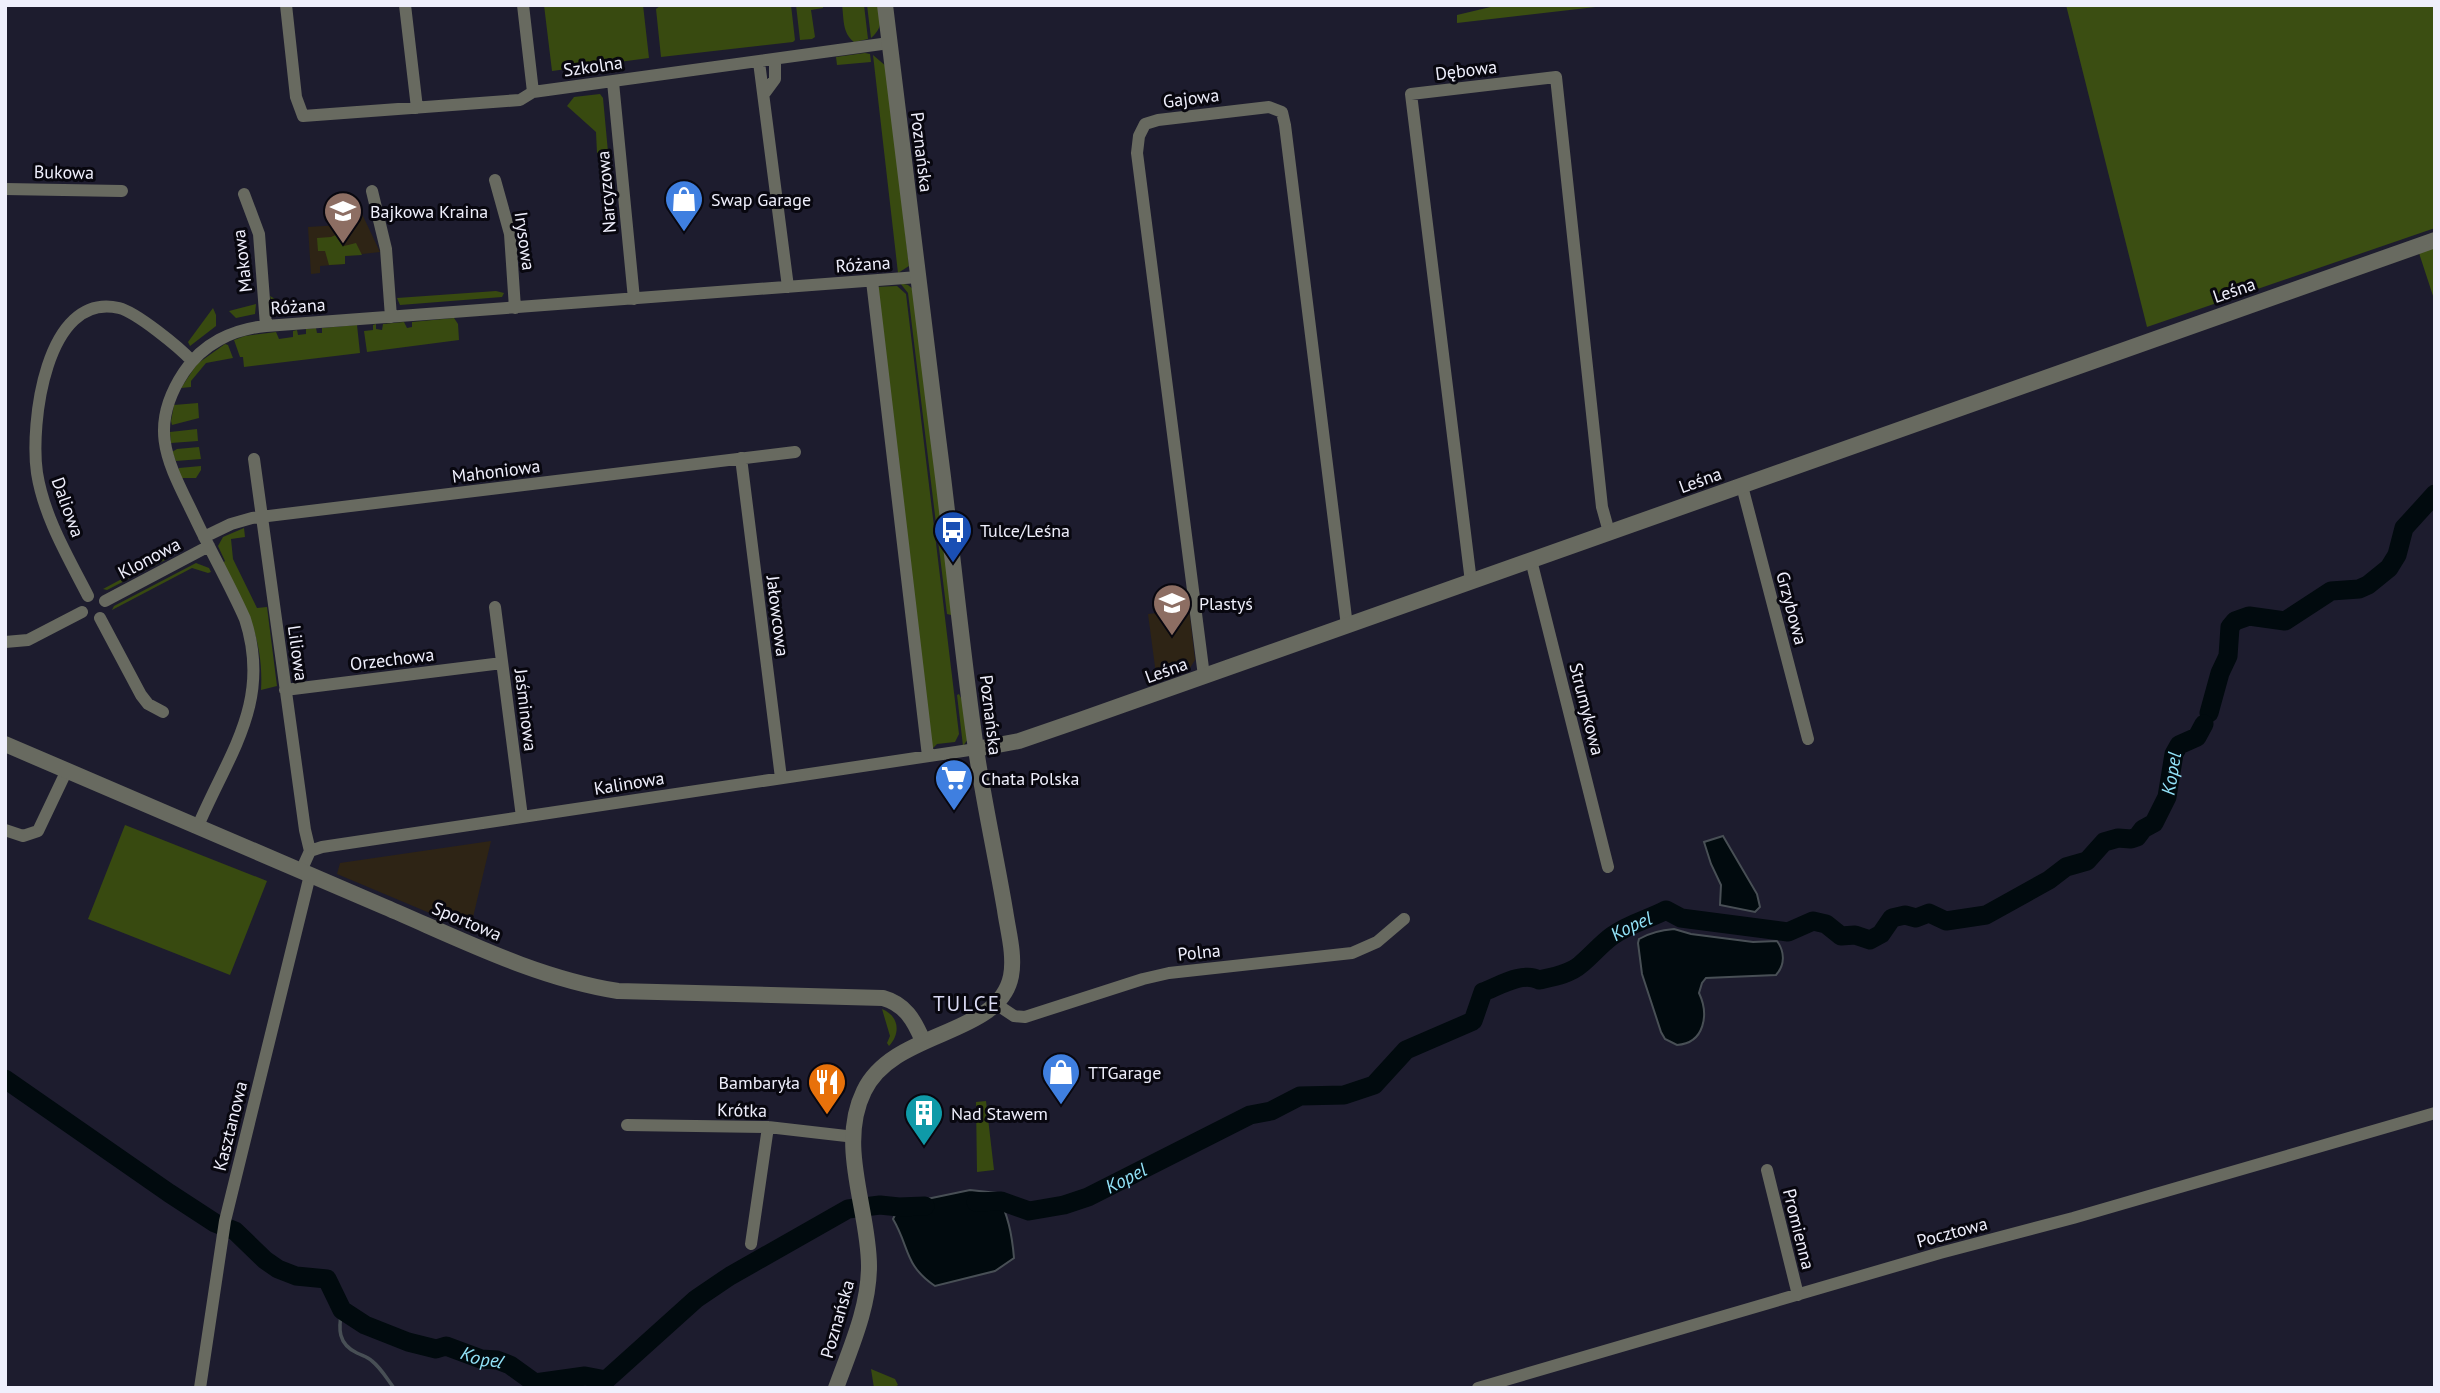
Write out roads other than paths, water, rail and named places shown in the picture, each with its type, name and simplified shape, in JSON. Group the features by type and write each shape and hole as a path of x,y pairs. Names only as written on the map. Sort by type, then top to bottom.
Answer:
{"street":[{"name":"Szkolna","path":"286,5 296,97 303,116 520,100 533,92 890,43"},
{"path":"405,5 417,108"},
{"path":"523,5 533,92"},
{"name":"Poznańska","path":"836,1388 859,1322 868,1285 868,1251 855,1166 859,1105 869,1083 891,1059 923,1041 977,1018 996,1004 1009,985 1012,971 1012,956 976,749 885,5"},
{"path":"764,94 775,79 775,60"},
{"path":"759,62 788,287"},
{"name":"Dębowa","path":"1471,582 1411,94 1556,77 1602,507 1609,532"},
{"name":"Narcyzowa","path":"613,82 634,299"},
{"name":"Gajowa","path":"1205,676 1137,153 1139,136 1145,124 1158,120 1269,107 1282,112 1347,626"},
{"name":"Irysowa","path":"495,180 510,234 515,308"},
{"name":"Bukowa","path":"5,189 122,191"},
{"path":"372,191 386,249 391,317"},
{"name":"Makowa","path":"244,194 259,234 265,326"},
{"name":"Leśna","path":"976,749 1019,741 2435,240"},
{"name":"Różana","path":"198,826 249,713 255,680 252,643 245,619 174,477 164,442 170,398 192,361 227,335 265,326 918,277"},
{"path":"872,281 928,756"},
{"name":"Daliowa","path":"88,596 50,518 37,473 39,397 54,350 66,329 82,315 110,307 119,308 134,316 192,361"},
{"name":"Mahoniowa","path":"207,542 231,524 260,517 795,452"},
{"name":"Jałowcowa","path":"741,458 781,778"},
{"name":"Liliowa","path":"254,459 260,517 310,851"},
{"name":"Grzybowa","path":"1742,486 1808,739"},
{"name":"Klonowa","path":"105,601 207,542"},
{"name":"Strumykowa","path":"1531,560 1608,867"},
{"path":"98,595 105,601 105,611 100,618 91,619 82,612 82,602 88,596 98,595"},
{"name":"Jaśminowa","path":"495,607 522,817"},
{"path":"5,642 28,640 82,612"},
{"path":"100,618 141,695 148,704 163,712"},
{"name":"Orzechowa","path":"285,690 502,663"},
{"name":"Sportowa","path":"5,744 548,975 592,987 664,994 883,998 904,1008 923,1041"},
{"name":"Kalinowa","path":"310,851 322,847 976,749"},
{"path":"5,830 23,836 38,831 67,770"},
{"path":"306,873 310,851"},
{"name":"Kasztanowa","path":"200,1388 225,1221 306,873"},
{"name":"Polna","path":"996,1004 1014,1016 1025,1017 1169,973 1352,953 1377,942 1404,919"},
{"name":"Pocztowa","path":"1478,1388 1940,1253 2073,1218 2435,1113"},
{"name":"Krótka","path":"627,1125 768,1127 855,1137"},
{"path":"751,1244 768,1127"},
{"name":"Promienna","path":"1767,1170 1798,1295"}],"waterway":[{"name":"Kopel","path":"2209,713 2220,673 2228,656 2230,627 2235,621 2249,616 2285,621 2331,591 2359,589 2368,585 2389,568 2397,555 2404,528 2435,494"},
{"name":"Kopel","path":"976,1202 1001,1201 1029,1211 1064,1205 1088,1197 1250,1115 1271,1111 1300,1096 1344,1095 1374,1085 1406,1050 1473,1021 1483,992 1518,978 1539,980 1571,971 1608,939 1666,910 1681,918 1788,932 1813,921 1826,924 1841,936 1855,935 1870,940 1881,934 1892,918 1905,915 1916,918 1929,913 1946,921 1986,915 2049,880 2066,867 2087,861 2104,842 2137,837 2143,829 2154,823 2167,797 2174,754 2179,745 2197,737 2204,724"},
{"name":"Kopel","path":"5,1079 169,1193 215,1223 235,1231 278,1269 296,1276 327,1279 342,1310 365,1325 408,1342 436,1349 446,1346 481,1359 497,1360 510,1365 535,1383 585,1376 606,1380 696,1299 730,1276 848,1209 880,1205 925,1206"},
{"path":"342,1310 340,1330 346,1345 369,1358 394,1388"}],"place":[{"name":"Swap Garage","path":"684,233"},
{"name":"Bajkowa Kraina","path":"343,245"},
{"name":"Tulce/Leśna","path":"953,564"},
{"name":"Plastyś","path":"1172,637"},
{"name":"Chata Polska","path":"954,812"},
{"name":"TTGarage","path":"1061,1106"},
{"name":"Bambaryła","path":"827,1116"},
{"name":"Nad Stawem","path":"924,1147"}],"district":[{"name":"TULCE","path":"967,1003"}]}
